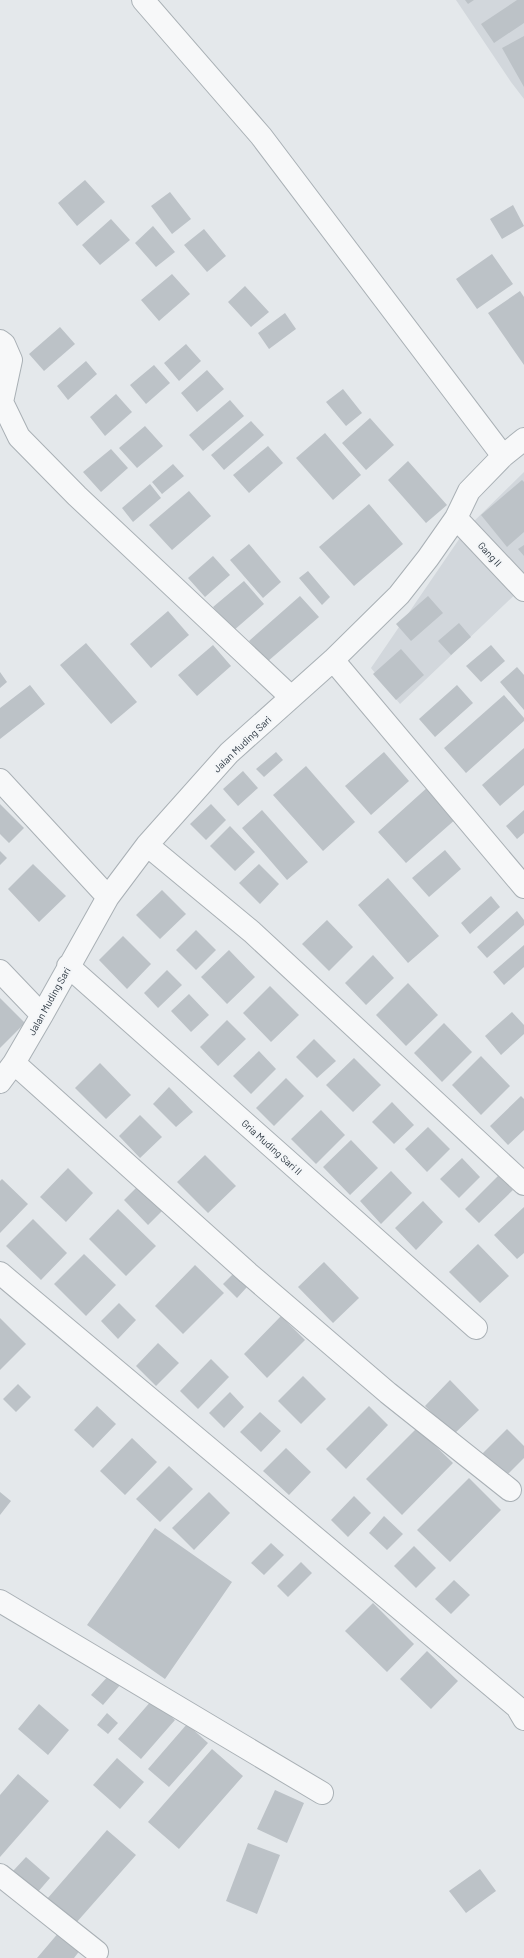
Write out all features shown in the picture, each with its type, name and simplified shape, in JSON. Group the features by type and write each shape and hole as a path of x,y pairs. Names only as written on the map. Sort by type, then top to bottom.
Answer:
{"street":[{"path":"143,0 261,136 503,456"},
{"path":"0,341 4,344 11,360 2,402 19,437 83,501 291,697"},
{"name":"Jalan Muding Sari","path":"0,1082 14,1063 108,897 147,845 229,753 334,660 399,595 428,558 456,518 469,491 503,456 524,439"},
{"name":"Gang II","path":"456,518 524,590"},
{"path":"334,660 524,887"},
{"path":"0,780 108,897"},
{"path":"147,845 252,932 524,1184"},
{"name":"Gria Muding Sari II","path":"68,966 476,1328"},
{"path":"0,970 42,1015"},
{"path":"14,1063 254,1278 388,1393 510,1490"},
{"path":"0,1273 522,1708"},
{"path":"0,1601 322,1793"},
{"path":"0,1874 97,1952"}],"shaded area":[{"path":"456,0 524,0 524,99 511,82"},
{"path":"524,472 524,586 400,704 371,668 466,529"}],"building":[{"path":"465,0 474,0 468,4"},
{"path":"517,0 524,0 524,23 494,43 481,24"},
{"path":"524,36 524,87 502,48"},
{"path":"85,180 105,202 77,226 58,203"},
{"path":"170,192 191,219 172,234 151,206"},
{"path":"513,205 524,226 502,239 490,219"},
{"path":"111,219 130,240 100,265 82,245"},
{"path":"153,226 175,252 156,267 135,243"},
{"path":"204,229 226,256 207,272 184,245"},
{"path":"492,254 513,284 477,309 456,279"},
{"path":"172,274 190,294 159,321 141,300"},
{"path":"245,286 269,312 251,327 228,302"},
{"path":"520,291 524,297 524,365 488,313"},
{"path":"285,313 296,329 269,349 258,333"},
{"path":"60,327 75,344 44,371 29,354"},
{"path":"186,344 201,361 179,381 164,363"},
{"path":"86,361 97,374 68,400 57,386"},
{"path":"154,365 170,383 146,404 130,385"},
{"path":"207,370 224,389 197,412 181,393"},
{"path":"343,389 362,413 346,426 326,402"},
{"path":"116,394 132,412 105,436 90,417"},
{"path":"230,400 244,416 203,451 189,435"},
{"path":"370,418 394,445 366,470 342,443"},
{"path":"251,421 264,435 224,470 211,455"},
{"path":"145,426 163,446 137,468 119,448"},
{"path":"325,433 361,475 333,500 296,458"},
{"path":"268,446 283,463 249,493 233,475"},
{"path":"111,449 128,468 101,492 83,472"},
{"path":"408,461 447,505 426,523 388,480"},
{"path":"173,464 184,476 162,494 152,482"},
{"path":"522,480 524,482 524,532 507,547 481,515"},
{"path":"150,484 161,498 133,522 122,508"},
{"path":"189,491 211,516 172,550 149,525"},
{"path":"369,504 403,544 354,586 319,547"},
{"path":"249,544 281,582 263,598 230,560"},
{"path":"524,545 524,556 518,549"},
{"path":"213,556 230,575 205,597 188,578"},
{"path":"308,571 330,597 322,605 299,578"},
{"path":"244,581 264,604 233,631 213,607"},
{"path":"300,596 319,617 267,662 249,641"},
{"path":"428,596 443,613 411,641 396,624"},
{"path":"168,611 189,635 151,668 130,644"},
{"path":"459,623 471,637 451,655 438,641"},
{"path":"86,643 137,702 111,724 60,665"},
{"path":"213,645 231,666 197,696 178,675"},
{"path":"491,645 505,661 481,682 466,666"},
{"path":"401,649 424,675 396,700 373,674"},
{"path":"517,667 524,675 524,710 500,682"},
{"path":"0,672 7,682 0,688"},
{"path":"30,685 45,704 0,739 0,708"},
{"path":"457,685 473,703 435,737 419,719"},
{"path":"504,695 524,718 524,721 466,773 444,748"},
{"path":"524,748 524,785 500,806 482,785"},
{"path":"276,752 283,760 264,777 256,769"},
{"path":"384,752 409,781 371,815 345,786"},
{"path":"306,766 355,822 323,851 273,795"},
{"path":"243,771 258,788 238,806 223,789"},
{"path":"429,786 457,818 406,863 378,832"},
{"path":"0,804 24,828 9,843 0,834"},
{"path":"211,804 226,820 206,840 190,824"},
{"path":"262,810 308,862 287,880 242,828"},
{"path":"524,810 524,833 517,839 506,826"},
{"path":"230,826 255,852 235,871 210,846"},
{"path":"445,850 461,869 429,897 412,878"},
{"path":"0,851 7,858 0,865"},
{"path":"33,864 66,896 39,922 8,889"},
{"path":"259,864 279,884 260,904 239,883"},
{"path":"388,878 439,936 408,963 358,905"},
{"path":"162,890 186,914 160,939 136,915"},
{"path":"491,896 500,907 470,934 461,923"},
{"path":"517,911 524,920 524,925 487,958 477,947"},
{"path":"327,920 353,947 329,971 302,944"},
{"path":"196,930 216,950 196,970 176,950"},
{"path":"123,936 151,964 127,989 99,960"},
{"path":"524,945 524,967 504,985 493,972"},
{"path":"229,950 255,977 227,1004 201,977"},
{"path":"373,955 394,978 366,1005 345,983"},
{"path":"167,970 182,985 158,1008 144,993"},
{"path":"408,983 438,1015 406,1046 376,1015"},
{"path":"270,986 299,1015 271,1042 243,1013"},
{"path":"189,994 209,1015 191,1032 171,1011"},
{"path":"0,998 25,1023 0,1048"},
{"path":"512,1012 524,1025 524,1034 501,1055 485,1036"},
{"path":"227,1020 246,1039 218,1066 200,1047"},
{"path":"444,1023 472,1052 442,1082 414,1053"},
{"path":"314,1039 336,1061 317,1078 296,1057"},
{"path":"259,1051 276,1069 251,1094 233,1076"},
{"path":"481,1056 510,1086 481,1115 452,1085"},
{"path":"354,1058 381,1085 353,1112 326,1085"},
{"path":"100,1063 131,1095 106,1119 75,1088"},
{"path":"286,1078 304,1096 274,1126 256,1108"},
{"path":"169,1087 193,1112 176,1127 153,1104"},
{"path":"521,1096 524,1099 524,1130 508,1145 490,1126"},
{"path":"392,1102 414,1125 394,1144 372,1122"},
{"path":"321,1110 345,1135 316,1164 291,1139"},
{"path":"140,1115 162,1137 140,1158 119,1136"},
{"path":"428,1127 450,1149 427,1172 405,1149"},
{"path":"351,1140 378,1168 350,1195 323,1167"},
{"path":"205,1155 236,1186 208,1213 177,1182"},
{"path":"462,1158 480,1177 459,1198 440,1179"},
{"path":"68,1168 93,1193 66,1222 40,1197"},
{"path":"391,1171 412,1193 381,1224 360,1201"},
{"path":"498,1176 513,1190 479,1223 465,1209"},
{"path":"2,1179 28,1204 0,1233 0,1181"},
{"path":"138,1186 162,1211 148,1225 124,1200"},
{"path":"423,1201 443,1222 416,1250 395,1228"},
{"path":"524,1207 524,1253 517,1259 494,1235"},
{"path":"118,1209 156,1246 126,1276 89,1239"},
{"path":"33,1219 67,1253 41,1280 6,1246"},
{"path":"478,1244 509,1276 480,1303 449,1272"},
{"path":"84,1254 116,1285 86,1316 54,1284"},
{"path":"324,1262 359,1298 333,1323 298,1287"},
{"path":"195,1265 224,1293 183,1334 155,1306"},
{"path":"233,1274 247,1287 237,1298 223,1284"},
{"path":"119,1303 136,1320 118,1339 101,1321"},
{"path":"281,1316 305,1340 267,1378 244,1354"},
{"path":"0,1318 26,1344 0,1370"},
{"path":"158,1343 179,1363 156,1386 136,1366"},
{"path":"211,1359 229,1377 198,1409 180,1391"},
{"path":"303,1376 326,1399 301,1424 278,1401"},
{"path":"450,1380 479,1410 453,1435 425,1406"},
{"path":"18,1384 31,1397 16,1412 3,1399"},
{"path":"230,1392 244,1407 224,1428 209,1413"},
{"path":"97,1406 116,1424 93,1448 74,1430"},
{"path":"369,1406 388,1425 346,1469 326,1449"},
{"path":"260,1412 281,1431 261,1452 240,1432"},
{"path":"417,1428 453,1463 402,1515 366,1479"},
{"path":"507,1429 524,1446 524,1458 505,1477 482,1454"},
{"path":"132,1438 157,1462 125,1495 100,1471"},
{"path":"286,1448 311,1472 289,1495 263,1471"},
{"path":"169,1466 193,1489 160,1522 136,1499"},
{"path":"469,1478 501,1510 450,1562 417,1530"},
{"path":"0,1492 11,1501 0,1515"},
{"path":"209,1492 230,1513 194,1550 172,1528"},
{"path":"354,1496 371,1513 348,1537 331,1520"},
{"path":"384,1516 403,1534 387,1550 369,1533"},
{"path":"155,1528 232,1582 165,1679 87,1625"},
{"path":"271,1543 284,1555 264,1575 251,1563"},
{"path":"414,1546 436,1568 416,1588 394,1566"},
{"path":"301,1562 312,1573 288,1597 277,1586"},
{"path":"454,1580 470,1595 451,1614 435,1599"},
{"path":"373,1603 414,1644 387,1672 345,1631"},
{"path":"427,1651 458,1681 431,1709 400,1679"},
{"path":"110,1674 121,1684 103,1705 91,1695"},
{"path":"152,1700 175,1720 141,1759 118,1739"},
{"path":"39,1704 69,1730 48,1755 18,1729"},
{"path":"107,1713 118,1723 108,1734 97,1725"},
{"path":"187,1724 208,1743 169,1787 148,1769"},
{"path":"212,1749 243,1776 179,1849 148,1822"},
{"path":"117,1758 144,1782 120,1809 93,1785"},
{"path":"18,1774 49,1801 0,1857 0,1795"},
{"path":"275,1790 304,1803 287,1843 257,1829"},
{"path":"107,1830 136,1855 76,1923 47,1899"},
{"path":"248,1843 280,1855 257,1914 226,1901"},
{"path":"26,1857 50,1878 37,1893 13,1871"},
{"path":"480,1869 496,1891 466,1913 449,1891"},
{"path":"60,1931 81,1949 74,1958 37,1958"}]}
